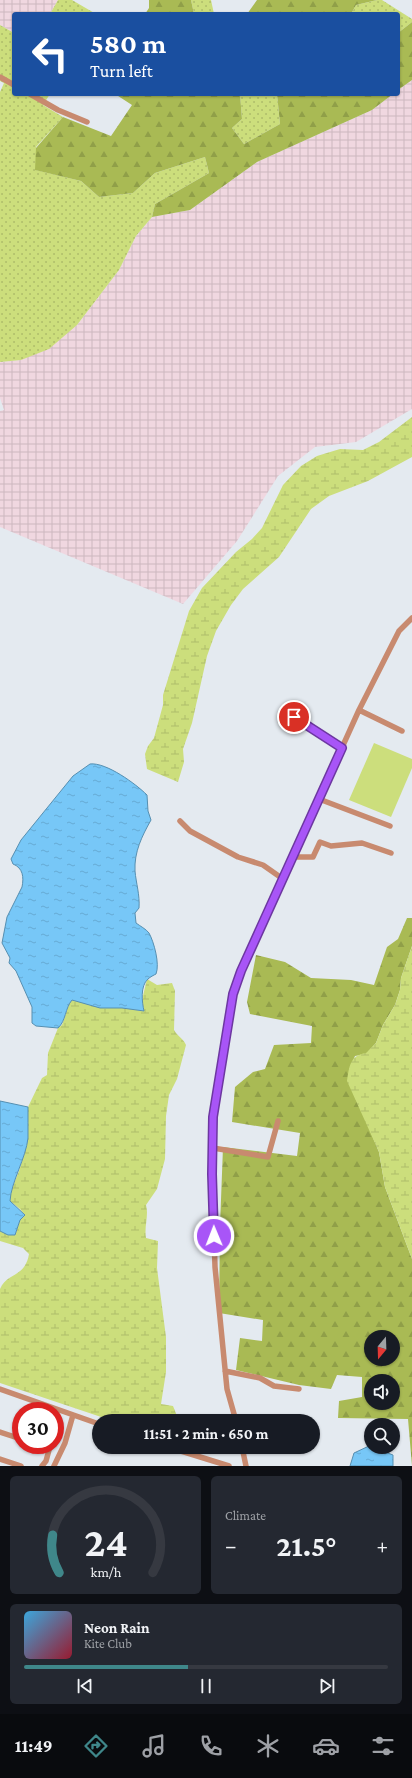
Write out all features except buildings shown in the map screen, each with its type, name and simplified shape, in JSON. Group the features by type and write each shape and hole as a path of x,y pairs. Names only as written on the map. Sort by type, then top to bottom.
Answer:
{"street":[{"path":"0,77 12,84"},
{"path":"34,96 58,110 87,122"},
{"path":"234,1414 227,1389 215,1267 213,1148 213,1117 216,1092 233,994 241,971 359,710 399,631 412,618"},
{"path":"359,710 402,731"},
{"path":"294,717 342,748"},
{"path":"319,799 390,826"},
{"path":"180,821 190,831 238,857 263,864 283,878"},
{"path":"293,857 313,857 320,842 331,846 362,843 390,852"},
{"path":"213,1148 268,1157 278,1121"},
{"path":"225,1372 260,1378 274,1386 299,1389"},
{"path":"0,1389 92,1422"},
{"path":"54,1466 65,1443 73,1415"},
{"path":"0,1432 12,1436"},
{"path":"42,1466 46,1461 48,1454"},
{"path":"190,1454 229,1466"},
{"path":"243,1454 246,1466"},
{"path":"0,1458 22,1466"}],"shaded area":[{"path":"0,0 58,0 51,12 12,12 12,32 0,25"},
{"path":"412,80 412,409 356,442 315,447 278,476 237,541 183,604 0,527 0,411 4,410 0,398 0,362 21,360 77,325 119,270 136,236 152,217 190,210 257,162 372,110 390,96 400,96 400,89"}],"green space":[{"path":"58,0 72,0 93,12 51,12"},
{"path":"149,0 191,0 194,12 146,12 149,8"},
{"path":"191,0 211,0 214,12 194,12"},
{"path":"257,0 377,0 356,5 352,12 248,12"},
{"path":"382,0 412,19 412,22 400,31 400,12 352,12 356,5"},
{"path":"412,22 412,80 400,89 400,31"},
{"path":"0,25 12,32 12,96 49,96 43,105 63,117 36,147 36,170 81,181 99,197 133,193 155,173 205,157 209,173 155,204 152,217 136,236 119,270 77,325 49,349 21,360 0,362 0,92 4,83 0,81"},
{"path":"118,96 240,96 242,119 232,128 244,144 280,124 277,96 390,96 372,110 257,162 190,210 152,217 155,204 209,173 205,157 155,173 133,193 99,197 81,181 35,170 36,148 63,117 111,136 132,105"},
{"path":"240,96 277,96 280,124 244,144 232,128 242,119"},
{"path":"412,417 412,457 368,481 329,496 311,509 279,557 243,589 231,605 216,631 207,656 192,723 183,749 184,762 178,782 147,769 145,754 148,746 154,738 163,705 163,695 189,611 202,588 236,552 252,539 262,528 283,485 301,466 317,456 340,449 363,450 379,442"},
{"path":"374,743 412,759 412,768 391,817 349,800"},
{"path":"407,918 412,918 412,946 401,978 400,990 395,1005 383,1025 376,1043 366,1054 355,1056 349,1070 364,1116 379,1152 385,1187 412,1259 412,1466 408,1419 338,1418 339,1401 362,1397 362,1377 337,1375 331,1389 299,1385 236,1370 240,1338 262,1341 263,1320 219,1313 223,1147 297,1156 300,1133 232,1122 235,1087 253,1072 265,1069 274,1045 311,1043 312,1026 250,1014 247,1002 256,955 285,962 311,978 351,980 374,985 387,947 398,939"},
{"path":"412,946 412,1259 385,1187 379,1152 347,1081 351,1062 357,1056 366,1053 376,1043 383,1025 395,1005 400,990 401,978"},
{"path":"147,979 157,985 172,983 175,991 174,1030 186,1045 177,1079 169,1095 166,1116 165,1159 157,1189 146,1205 146,1238 158,1241 157,1268 166,1337 166,1372 161,1404 173,1406 176,1414 92,1414 64,1405 64,1402 56,1402 0,1383 0,1289 7,1280 24,1267 29,1254 23,1248 0,1241 0,1231 15,1235 20,1220 25,1215 10,1201 10,1193 19,1171 28,1139 28,1107 42,1078 47,1075 48,1053 58,1028 62,1025 69,1004 72,1000 143,1011 142,1000"}],"water":[{"path":"90,764 97,764 112,770 136,785 147,795 148,811 151,820 137,851 135,871 139,908 135,913 136,923 145,929 151,937 156,953 157,970 156,974 145,982 142,999 144,1011 122,1008 100,1008 72,1000 63,1022 58,1028 36,1026 32,1023 32,1007 16,971 9,963 10,958 2,943 7,917 23,883 21,870 13,864 11,859 21,840 73,776"},
{"path":"0,1101 28,1107 27,1146 13,1186 10,1201 25,1215 20,1220 15,1235 8,1235 0,1231"},
{"path":"364,1448 364,1454 390,1454 393,1455 393,1466 350,1466 354,1453"}],"route":[{"path":"214,1236 212,1174 213,1117 233,994 241,971 342,748 294,717"}]}
